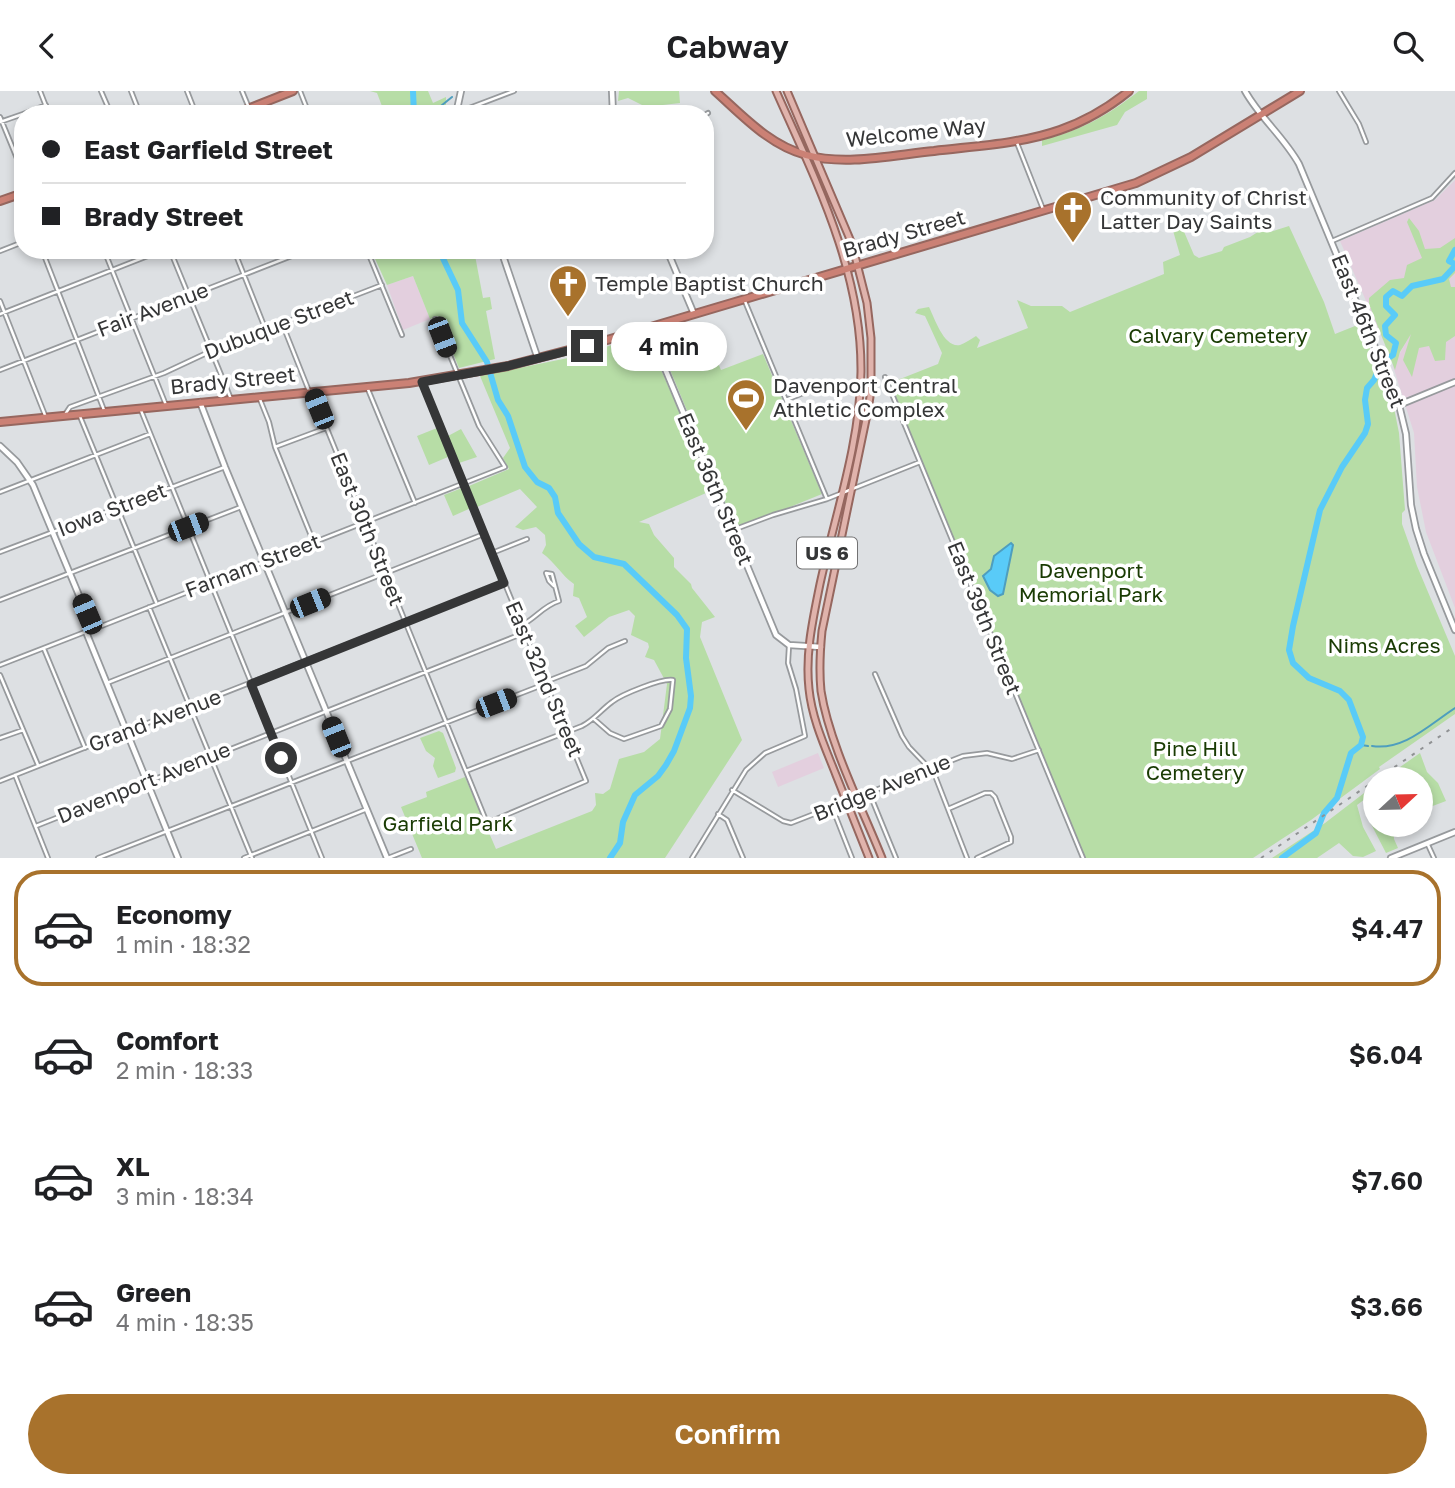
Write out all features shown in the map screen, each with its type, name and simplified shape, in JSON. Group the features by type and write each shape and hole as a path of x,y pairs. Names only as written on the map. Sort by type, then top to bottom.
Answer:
{"highway":[{"path":"257,105 293,91"},
{"name":"Welcome Way","path":"715,91 775,142 817,157 878,157 1043,136 1086,120 1129,91"},
{"name":"Brady Street","path":"0,422 422,382 538,359 1044,212 1152,177 1202,151 1300,91"}],"main road":[{"name":"US 6","path":"777,91 830,215 848,269 855,303 861,371 859,400 853,443 814,611 808,672 812,703 824,745 869,858"},
{"name":"US 6","path":"788,91 847,231 859,266 870,321 872,354 869,410 822,631 820,677 825,709 882,858"}],"street":[{"path":"40,91 46,105"},
{"path":"477,105 514,91"},
{"name":"East 46th Street","path":"1244,91 1299,164 1388,375 1406,434 1411,505 1416,530 1455,630"},
{"path":"1339,91 1359,124 1366,142"},
{"path":"0,117 14,152"},
{"path":"1017,140 1044,212"},
{"path":"1332,241 1432,198 1455,173"},
{"path":"45,259 105,413"},
{"path":"108,259 166,405"},
{"path":"2,313 140,259"},
{"path":"174,259 231,400"},
{"path":"238,259 266,330"},
{"name":"Fair Avenue","path":"0,370 284,259"},
{"path":"371,259 402,334"},
{"path":"504,259 538,359"},
{"path":"671,259 694,314"},
{"name":"Dubuque Street","path":"66,416 66,410 70,407 154,377 211,351 382,285"},
{"path":"744,299 827,499"},
{"path":"0,301 2,313 46,417"},
{"path":"435,319 458,376"},
{"name":"East 30th Street","path":"282,323 487,823"},
{"name":"East 36th Street","path":"648,328 776,635 789,645 788,663 806,735 765,753 754,761 732,790"},
{"name":"Farnam Street","path":"0,665 505,467 480,426 458,376"},
{"name":"East 39th Street","path":"885,377 1083,858"},
{"name":"East 32nd Street","path":"422,382 586,781 487,823"},
{"path":"786,400 830,382"},
{"path":"1399,405 1455,382"},
{"path":"367,387 415,503"},
{"path":"259,397 275,447 314,543"},
{"path":"200,402 387,858 411,849"},
{"path":"140,408 322,858"},
{"path":"79,414 157,604"},
{"path":"275,447 326,428"},
{"path":"0,492 150,434"},
{"path":"0,446 31,480 93,629"},
{"path":"733,530 827,499 920,462"},
{"name":"Iowa Street","path":"0,552 225,467"},
{"path":"0,600 241,507"},
{"path":"107,683 484,534"},
{"path":"492,553 527,539"},
{"name":"Grand Avenue","path":"0,781 504,583"},
{"path":"522,625 532,620 543,608 559,601 554,586"},
{"path":"149,607 252,857"},
{"path":"86,632 178,858"},
{"name":"Davenport Avenue","path":"36,826 525,633"},
{"path":"98,858 546,683 586,666 608,648 625,641"},
{"path":"789,645 821,647"},
{"path":"44,649 85,748"},
{"path":"875,674 902,736 934,773 967,858"},
{"path":"0,675 38,767"},
{"path":"466,771 566,732 594,719 612,701 671,678 673,688 668,715 661,726 624,739 607,731 594,719"},
{"path":"0,738 23,730"},
{"name":"Bridge Avenue","path":"732,790 786,823 795,822 930,768 975,753 1012,759 1039,750"},
{"path":"15,775 48,858"},
{"path":"692,858 732,790"},
{"path":"869,792 896,858"},
{"path":"948,809 991,793 995,797 1011,842 976,858"},
{"path":"832,807 852,858"},
{"path":"244,858 367,809"},
{"path":"718,814 727,820 743,858"},
{"path":"1391,858 1455,832"},
{"path":"1427,844 1434,858"}],"shaded area":[{"path":"1455,180 1455,608 1426,532 1417,487 1414,433 1393,366 1423,311 1383,340 1340,241 1435,200"},
{"path":"413,276 430,319 403,330 387,285"},
{"path":"818,753 824,768 778,787 772,772"}],"green space":[{"path":"370,91 428,91 433,103 446,97 446,105 382,105 377,93"},
{"path":"619,91 679,91 680,103 642,105 628,98 618,101"},
{"path":"1139,91 1147,91 1147,99 1125,112 1117,125 1042,146 1042,140 1094,121"},
{"path":"1409,218 1419,231 1425,249 1440,248 1455,238 1455,273 1449,279 1451,287 1455,287 1455,336 1446,342 1445,360 1435,361 1429,346 1419,348 1412,377 1403,360 1411,334 1400,352 1395,370 1369,304 1369,298 1390,280 1404,278 1407,265 1422,258 1407,222"},
{"path":"1179,220 1194,255 1199,258 1222,251 1224,247 1250,237 1264,228 1270,232 1289,226 1324,302 1335,334 1360,324 1394,408 1399,433 1405,510 1402,513 1402,524 1455,656 1455,714 1379,767 1363,767 1363,782 1253,858 1085,858 890,383 938,364 942,353 925,316 915,313 918,309 929,307 949,342 960,345 976,336 980,340 977,348 1028,328 1017,300 1031,306 1062,306 1070,312 1164,274 1163,262 1180,255 1172,227"},
{"path":"375,259 476,259 483,298 490,297 492,309 486,311 495,359 459,368 438,316 430,319 413,276 387,285"},
{"name":"Davenport Central Athletic Complex","path":"700,322 721,370 763,354 822,494 736,529 654,331"},
{"name":"Garfield Park","path":"646,335 713,490 639,522 649,524 654,535 674,558 674,567 691,584 715,617 702,622 700,637 742,740 665,858 422,858 401,807 427,797 426,792 465,777 496,849 592,811 596,805 595,793 603,794 610,789 619,759 644,752 660,739 667,684 654,660 645,657 648,643 631,635 635,616 629,610 609,617 584,637 575,626 587,617 579,598 573,596 574,584 542,553 546,545 545,535 536,527 523,530 515,527 537,507 520,489 477,507 469,486 509,469 503,458 510,448 480,376 568,358"},
{"path":"437,428 448,457 429,465 417,436"},
{"path":"461,429 477,457 459,463 448,436"},
{"path":"462,488 471,508 453,516 444,495"},
{"path":"439,731 443,733 456,768 455,772 438,778 433,766 435,758 426,751 420,738"},
{"path":"1420,753 1425,767 1400,767"},
{"path":"1433,778 1438,783 1446,801 1433,806"},
{"path":"1363,794 1363,800 1357,805 1363,837 1368,837 1376,851 1363,857 1353,856 1339,843 1317,858 1272,858"},
{"path":"1378,837 1394,837 1398,848 1386,853"}],"water":[{"path":"1011,543 1013,545 1003,594 998,596 990,590 983,576 991,569 994,556"}],"waterway":[{"path":"413,91 414,105"},
{"path":"442,105 452,97"},
{"path":"1455,250 1449,261 1455,264"},
{"path":"443,259 458,290 462,323 487,362 498,400 508,416 525,467 537,482 549,488 555,497 558,513 579,544 594,557 624,564 677,615 687,629 690,708 666,765 658,776 635,795 623,822 620,843 610,858"},
{"path":"1282,858 1316,833 1324,813 1337,798 1351,753 1361,745 1363,737 1349,700 1340,691 1309,678 1293,663 1289,650 1320,510 1342,467 1365,433 1368,424 1365,400 1367,388 1382,362 1393,355 1396,343 1386,335 1385,326 1395,315 1386,306 1386,297 1393,291 1402,296 1412,286 1443,279 1455,266"},
{"path":"1372,746 1406,740 1455,708"},
{"path":"1361,745 1368,746"}],"railway":[{"path":"1395,767 1455,726"},
{"path":"1261,858 1363,789"}],"place":[{"name":"Community of Christ Latter Day Saints","path":"1073,244"},
{"name":"Temple Baptist Church","path":"568,318"},
{"name":"Davenport Central Athletic Complex","path":"746,432"}],"route":[{"path":"281,758 251,684 504,583 422,382 508,366 587,346"}],"park label":[{"name":"Calvary Cemetery","path":"1218,336"},
{"name":"Davenport Memorial Park","path":"1091,583"},
{"name":"Nims Acres","path":"1384,646"},
{"name":"Pine Hill Cemetery","path":"1195,761"}]}
